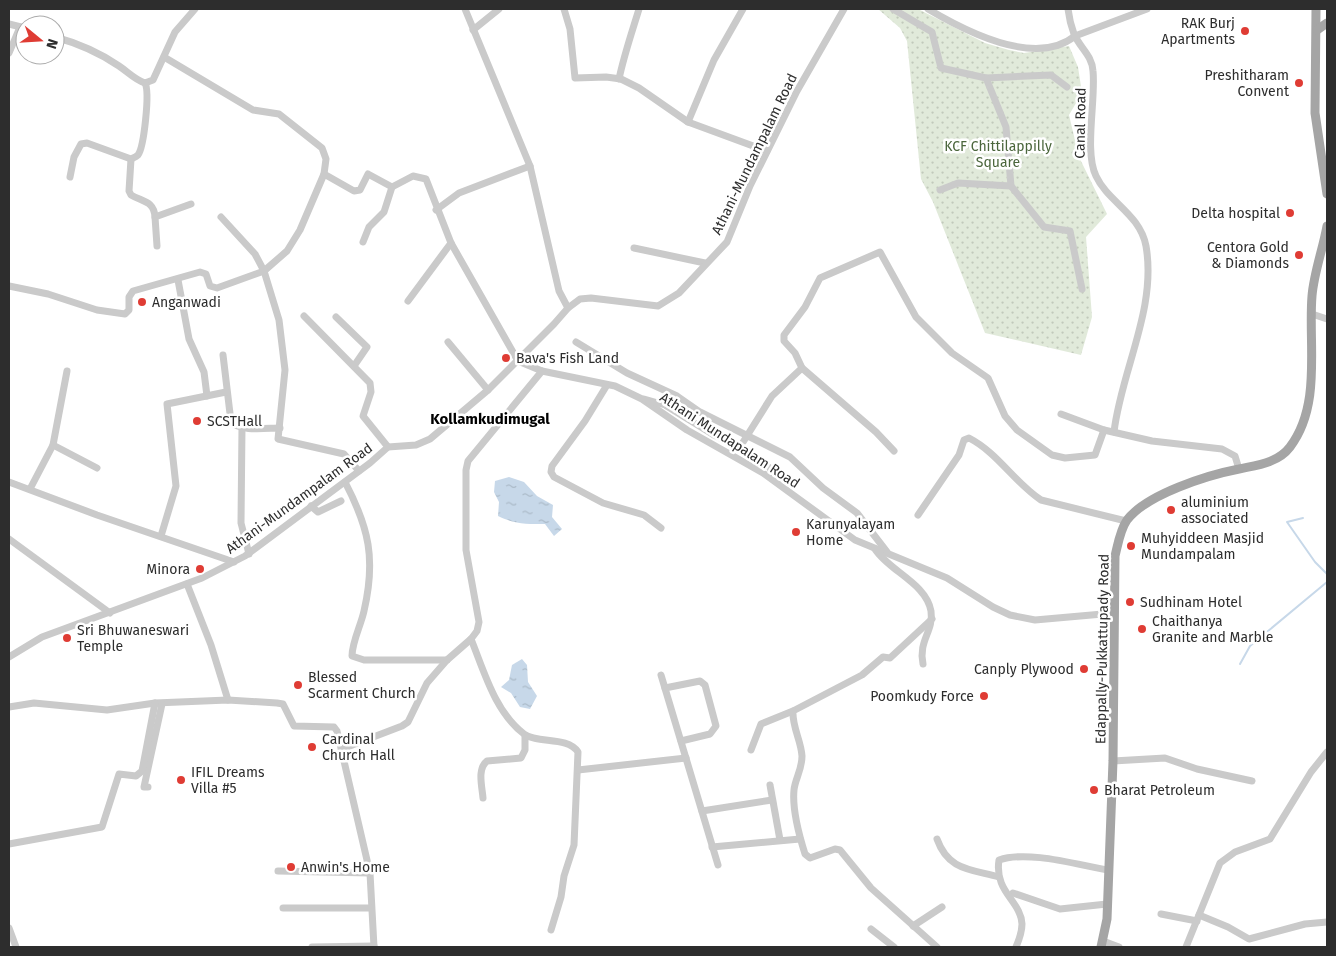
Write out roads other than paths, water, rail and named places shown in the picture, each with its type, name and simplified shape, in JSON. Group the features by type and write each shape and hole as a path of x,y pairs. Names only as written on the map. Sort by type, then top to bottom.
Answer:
{"main road":[{"path":"1316,9 1315,113 1323,137 1327,194"},
{"path":"1317,30 1327,23"},
{"path":"1126,521 1145,505 1172,491 1203,478 1264,464 1278,458 1290,448 1303,421 1309,394 1312,295 1327,226"},
{"name":"Edappally-Pukkattupady Road","path":"1102,944 1107,904 1114,761 1115,556 1126,521"}],"street":[{"path":"65,40 119,66 138,81 145,83 153,80 175,32 195,9"},
{"path":"465,9 530,166 559,291 568,308"},
{"path":"473,30 500,9"},
{"path":"564,9 570,29 575,78 606,77 619,79 638,88 688,122 768,151"},
{"path":"619,79 627,42 633,31 639,9"},
{"path":"688,122 714,60 743,9"},
{"name":"Athani-Mundampalam Road","path":"9,657 42,637 187,584 249,554 345,482 388,447 416,445 430,439 488,390 568,308 580,299 591,298 658,306 679,293 726,242 750,186 797,91 844,9"},
{"path":"893,9 932,32 941,68 986,78 1051,75 1067,87"},
{"path":"928,9 982,37 1028,48 1067,43 1075,36 1147,9"},
{"name":"Canal Road","path":"1068,9 1075,36 1092,60 1093,111 1091,140 1092,163 1096,177 1139,226 1146,245 1147,282 1142,316 1116,412 1114,432"},
{"path":"9,286 48,294 97,310 126,314 129,310 129,297 133,291 204,273 210,286 217,288 264,271 294,241 324,174 326,159 322,148 295,125 272,112 253,110 164,57"},
{"path":"986,78 1006,127 1011,186 1044,227 1070,231 1082,289"},
{"path":"70,177 74,157 81,144 87,143 131,159 138,155 142,141 147,96 145,83"},
{"path":"131,159 129,191 131,195 155,209 157,246"},
{"path":"436,210 459,193 530,166"},
{"path":"324,174 354,191 360,190 368,174 392,187"},
{"path":"363,242 369,227 384,212 392,187 413,176 426,179 436,210 451,243 518,361"},
{"path":"940,190 958,183 1011,186"},
{"path":"155,217 191,204"},
{"path":"221,217 255,254 264,271 279,320 285,370 278,438 344,454 359,471"},
{"path":"408,301 451,243"},
{"path":"634,248 705,263"},
{"path":"894,451 876,432 802,368 795,353 784,341 784,335 809,300 820,278 880,252 916,317 952,353 988,378 1005,416 1017,430 1037,446 1052,455 1065,458 1095,455 1104,430"},
{"path":"178,280 189,339 204,372 207,396"},
{"path":"1312,314 1327,319"},
{"path":"304,316 370,383 372,388 363,411 365,421 388,447"},
{"path":"336,317 367,348 354,366"},
{"path":"448,342 488,390"},
{"path":"576,342 626,373 677,396 700,412 790,457 823,488 851,507 882,543 887,552"},
{"path":"222,355 231,422 234,426 280,428"},
{"name":"Athani Mundapalam Road","path":"518,361 542,371 615,386 642,399 687,430 775,482 837,528 875,549 887,552 947,578 993,607 1010,615 1035,620 1114,613"},
{"path":"740,448 772,396 802,368"},
{"path":"30,489 53,445 67,371"},
{"path":"342,749 408,722 428,683 447,660 478,631 479,616 466,550 466,470 468,461 542,371"},
{"path":"607,385 581,428 552,466 551,472 554,477 603,503 644,515 661,528"},
{"path":"161,536 176,486 167,404 226,392"},
{"path":"642,399 650,399 665,404 698,426 740,448 770,468 775,482"},
{"path":"1061,414 1104,430 1152,441 1222,449 1235,456 1239,469"},
{"path":"242,427 241,523 249,554"},
{"path":"918,515 959,455 964,440 969,438 993,454 1029,492 1041,500 1126,521"},
{"path":"53,445 97,468"},
{"path":"9,482 97,516 234,562"},
{"path":"345,482 362,515 370,554 364,610 352,656 364,660 447,660"},
{"path":"311,506 318,512 341,501"},
{"path":"9,539 110,613"},
{"path":"875,549 881,559 921,592 927,600 932,619 920,652 923,664"},
{"path":"187,584 211,646 228,700"},
{"path":"752,750 761,724 794,711 862,675 884,657 890,658 932,619"},
{"path":"471,639 501,707 525,735 575,747 578,752 574,845 564,876 561,897 552,930"},
{"path":"661,675 718,866"},
{"path":"665,688 700,681 705,685 716,726 714,731 710,734 681,741"},
{"path":"9,707 34,703 107,710 158,704 228,700 283,704 294,726 334,727 342,749 370,873 370,908 374,947 312,947"},
{"path":"148,787 144,787 144,772 158,704"},
{"path":"794,711 793,719 802,757 800,774 794,788 800,838 805,854 810,858 834,849 840,850 871,888 937,947"},
{"path":"483,798 481,775 484,763 487,761 521,758 525,750 525,735"},
{"path":"1186,947 1220,864 1242,849 1270,839 1311,772 1327,752"},
{"path":"578,770 686,758"},
{"path":"1114,761 1165,758 1252,781"},
{"path":"9,844 102,827 119,774 136,776 144,772"},
{"path":"770,785 780,840"},
{"path":"702,811 772,800"},
{"path":"712,847 800,838"},
{"path":"937,839 941,852 952,863 999,876"},
{"path":"1016,947 1021,933 1020,914 1007,896 999,876 999,860 1007,858 1049,859 1108,870"},
{"path":"278,871 370,873"},
{"path":"1013,893 1060,909 1107,904"},
{"path":"913,926 942,906"},
{"path":"283,908 370,908"},
{"path":"1161,914 1198,918 1228,927 1249,939 1305,924 1327,922"},
{"path":"9,928 16,947"},
{"path":"871,928 894,947"},
{"path":"1102,944 1118,947"}],"water":[{"path":"509,477 524,482 537,496 553,505 552,517 562,529 554,536 545,524 521,523 498,516 499,502 494,492 495,481"},
{"path":"522,659 527,665 528,682 537,696 530,709 520,707 511,693 501,687 509,680 512,665"}],"waterway":[{"path":"1303,518 1287,522 1315,562 1327,574"},
{"path":"1240,664 1250,646 1327,582"}],"place":[{"name":"RAK Burj Apartments","path":"1245,31"},
{"name":"Preshitharam Convent","path":"1299,83"},
{"name":"Delta hospital","path":"1290,213"},
{"name":"Centora Gold & Diamonds","path":"1299,255"},
{"name":"Anganwadi","path":"142,302"},
{"name":"Bava's Fish Land","path":"506,358"},
{"name":"SCSTHall","path":"197,421"},
{"name":"aluminium associated","path":"1171,510"},
{"name":"Karunyalayam Home","path":"796,532"},
{"name":"Muhyiddeen Masjid Mundampalam","path":"1131,546"},
{"name":"Minora","path":"200,569"},
{"name":"Sudhinam Hotel","path":"1130,602"},
{"name":"Chaithanya Granite and Marble","path":"1142,629"},
{"name":"Sri Bhuwaneswari Temple","path":"67,638"},
{"name":"Canply Plywood","path":"1084,669"},
{"name":"Blessed Scarment Church","path":"298,685"},
{"name":"Poomkudy Force","path":"984,696"},
{"name":"Cardinal Church Hall","path":"312,747"},
{"name":"IFIL Dreams Villa #5","path":"181,780"},
{"name":"Bharat Petroleum","path":"1094,790"},
{"name":"Anwin's Home","path":"291,867"}],"district":[{"name":"Kollamkudimugal","path":"490,419"}],"park label":[{"name":"KCF Chittilappilly Square","path":"998,154"}]}
